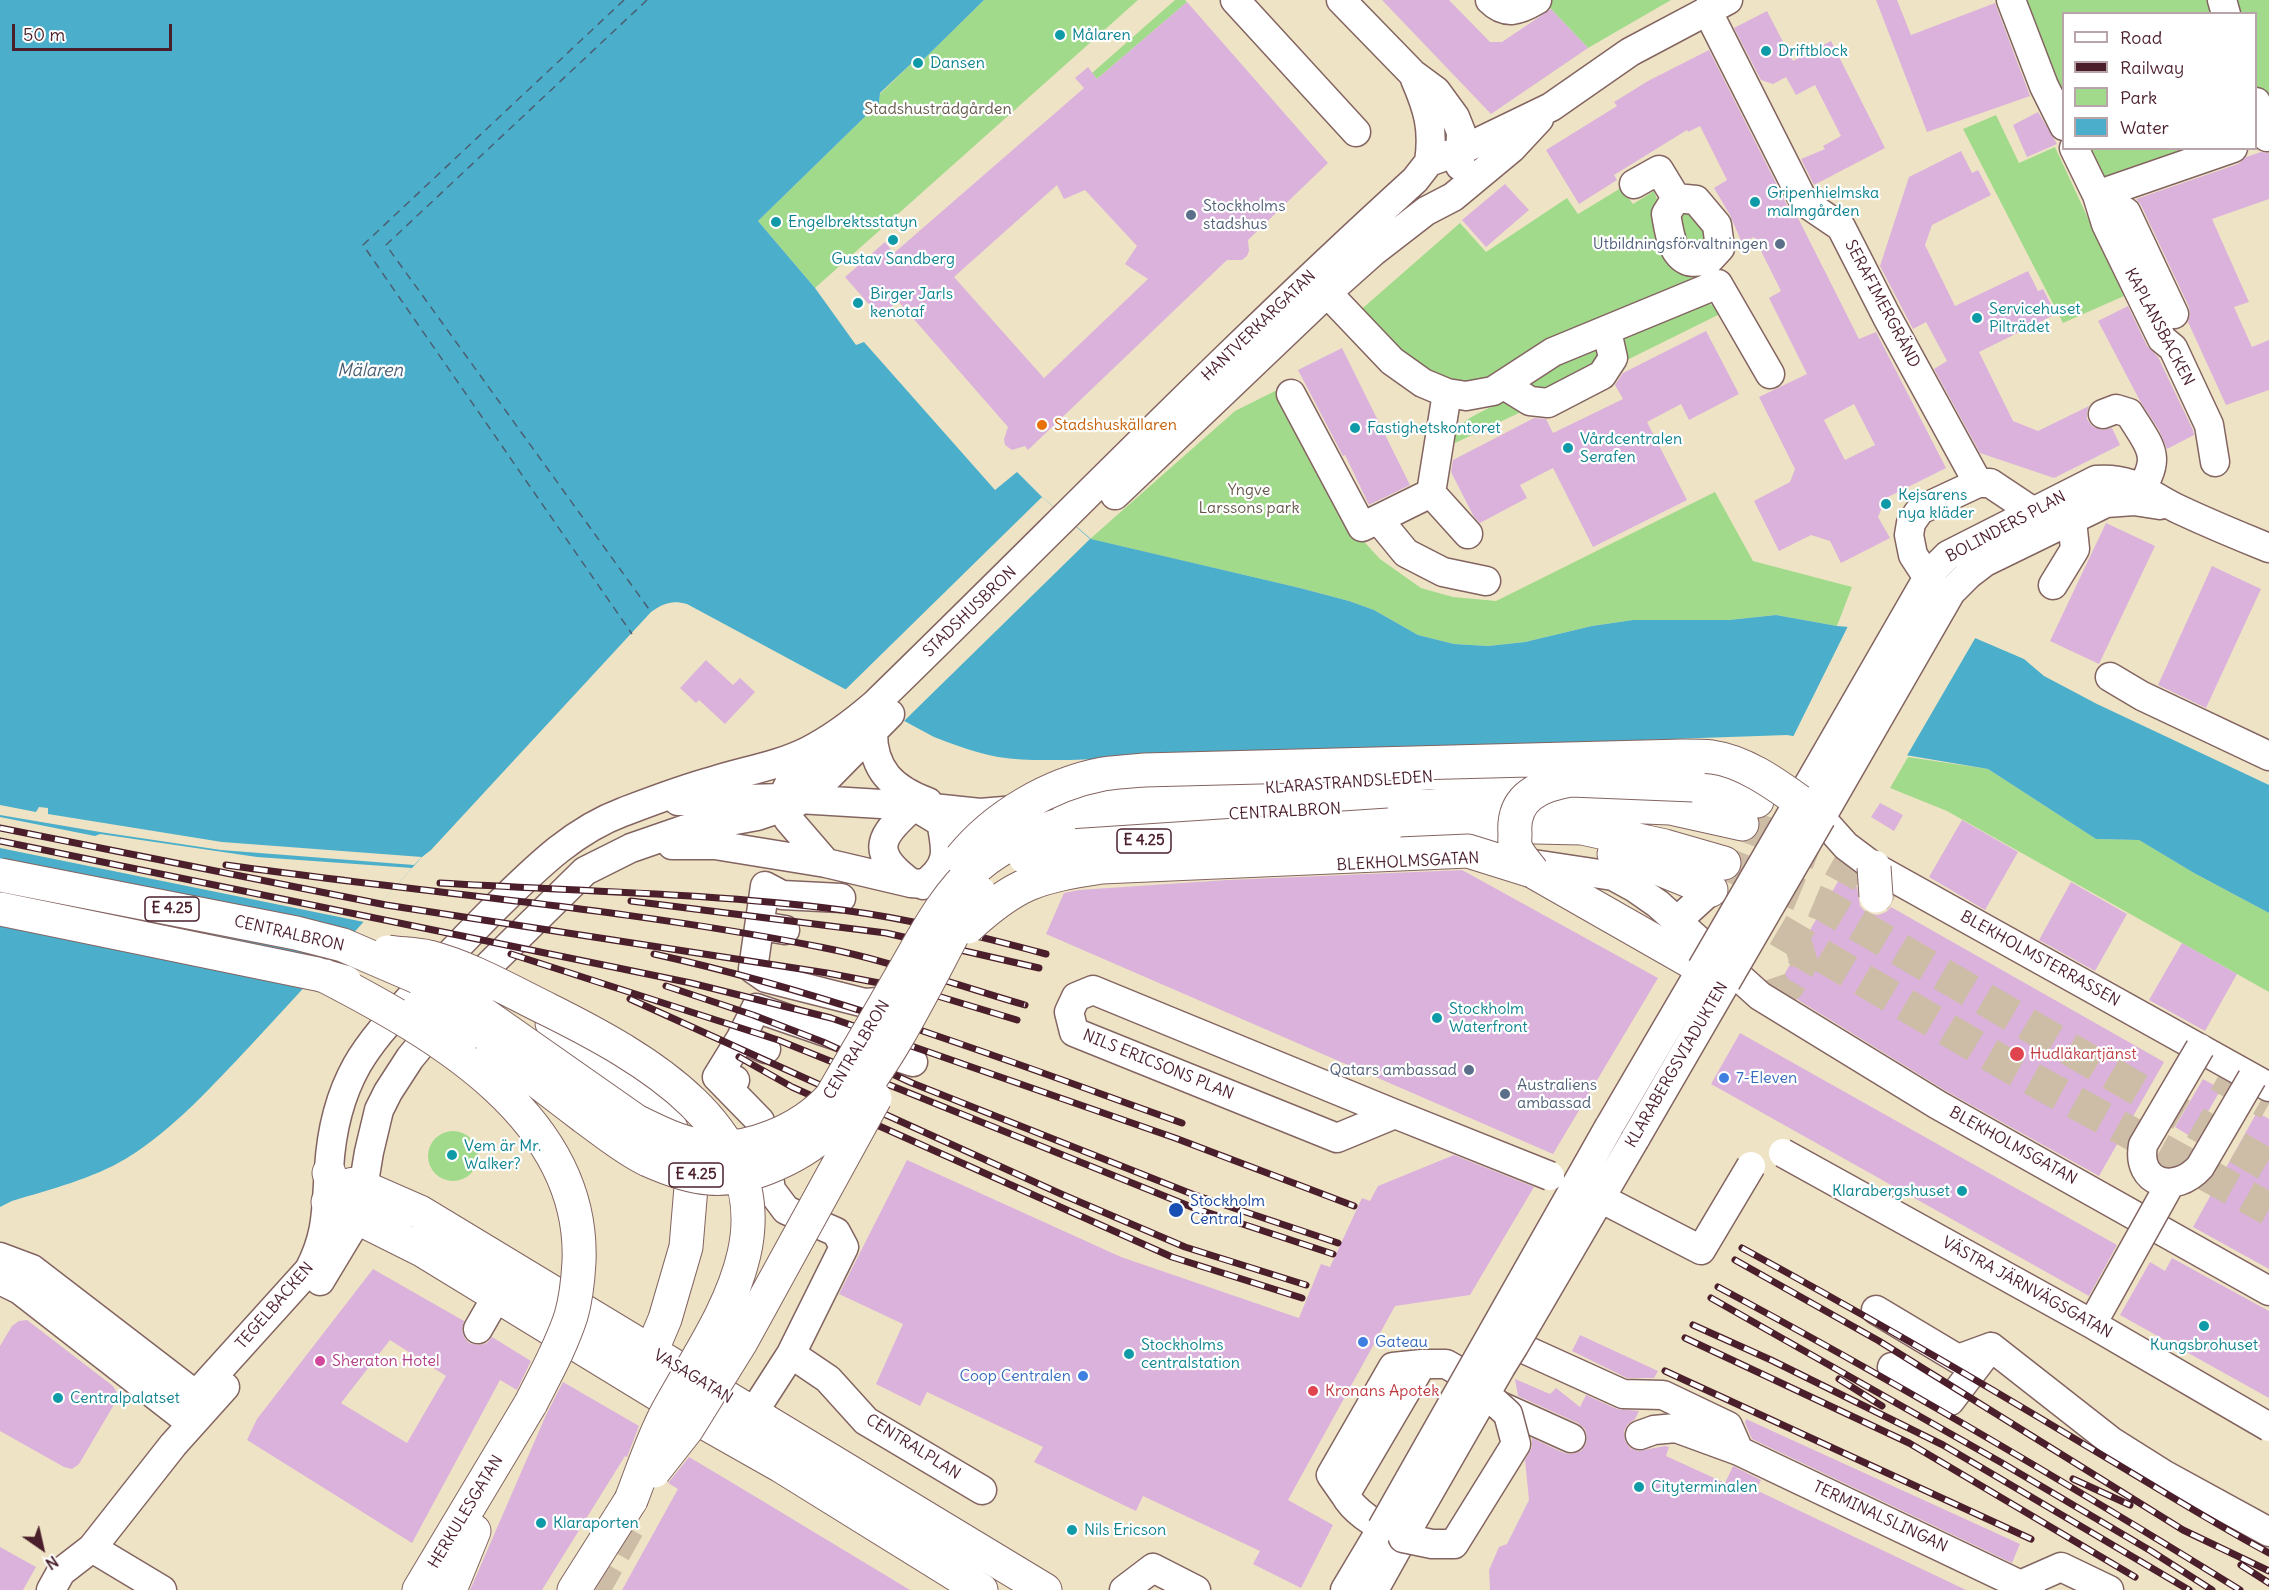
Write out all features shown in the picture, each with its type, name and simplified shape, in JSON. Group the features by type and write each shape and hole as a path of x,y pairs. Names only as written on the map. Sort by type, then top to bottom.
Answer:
{"main road":[{"path":"901,976 925,913 949,873 982,835 1020,807 1064,786 1102,774 1144,770 1713,757 1743,767 1777,784 1810,810"},
{"name":"KLARASTRANDSLEDEN","path":"1532,871 1515,847 1514,823 1521,803 1536,790 1551,783 1572,780 1693,785 1730,790 1750,812 1670,808"},
{"name":"CENTRALBRON","path":"0,909 325,976 417,1005 493,1048 620,1144 647,1159 673,1169 709,1178 746,1174 781,1162 808,1146 835,1125 900,1059 944,948 972,899 1001,872 1026,856 1055,847 1542,803 1670,808"},
{"name":"CENTRALBRON","path":"0,875 296,933 343,945 452,992 636,1121 670,1137 702,1146 736,1146 784,1132 820,1109 831,1097 933,919 957,886 979,865 1002,848 1029,835 1059,825 1089,822 1393,816"},
{"name":"E 4.25","path":"1393,816 1581,828 1655,844 1717,876"},
{"path":"944,948 1002,897 1027,883 1056,874 1102,867 1468,851 1532,871 1714,975"},
{"path":"343,945 429,957 484,978 601,1036 663,1076 693,1100 729,1147 746,1196 748,1224 744,1254 735,1283 720,1317 665,1415 630,1500"},
{"name":"HERKULESGATAN","path":"325,976 439,1041 478,1072 530,1121 554,1155 573,1203 580,1241 578,1276 571,1315 558,1351 531,1403 419,1590"},
{"path":"505,988 618,1071 666,1117 685,1161 691,1187 686,1247 662,1329 651,1352 640,1362 630,1363 607,1353 588,1352"},
{"path":"574,1590 630,1500 687,1429 741,1342 874,1101 900,1059"},
{"name":"VASAGATAN","path":"339,1188 348,1210 358,1218 422,1250 705,1423 781,1466 981,1590"},
{"name":"VASAGATAN","path":"339,1188 420,1212 1045,1590"},
{"path":"705,1423 716,1423 726,1428 736,1427 753,1413"},
{"name":"HERKULESGATAN","path":"450,1590 512,1434"}],"street":[{"path":"1235,0 1356,132"},
{"path":"1341,0 1413,74 1436,91 1455,117 1461,132 1462,150"},
{"path":"1490,0 1498,8 1517,10 1537,0"},
{"path":"2011,0 2044,86 2062,122"},
{"name":"HANTVERKARGATAN","path":"1073,524 1319,284 1429,162 1462,150 1551,107 1630,52 1718,5"},
{"name":"SERAFIMERGRÄND","path":"1718,5 1804,202 1841,227 1887,318 1978,483"},
{"path":"1413,74 1427,106 1430,122 1432,142 1429,162"},
{"path":"2257,106 2264,138"},
{"name":"HANTVERKARGATAN","path":"1426,211 1453,197 1488,168 1512,148 1551,107"},
{"name":"HANTVERKARGATAN","path":"1319,284 1373,252 1426,211 1447,188 1460,169 1462,150"},
{"name":"KAPLANSBACKEN","path":"2075,150 2097,195 2106,224 2162,339 2173,348 2209,425 2215,462"},
{"path":"2097,195 2227,150"},
{"path":"1634,184 1659,170 1676,198"},
{"name":"KAPLANSBACKEN","path":"2097,195 2126,212 2174,315"},
{"path":"1319,284 1392,361 1423,383 1447,393 1466,396 1493,392 1553,352 1607,332 1713,273 1720,248 1717,225 1696,200 1676,198"},
{"path":"1676,198 1666,214 1671,239 1678,253 1688,261 1713,273 1770,374"},
{"path":"1504,385 1530,401 1548,403 1602,375 1613,358 1607,332"},
{"path":"1431,493 1447,393"},
{"path":"1291,394 1362,527 1431,493"},
{"path":"2103,414 2116,409 2129,412 2153,451 2151,469 2138,495"},
{"path":"2101,491 2113,478 2138,495 2176,508 2269,548"},
{"path":"1934,584 1913,555 1909,535 1911,523 1920,510 1978,483 1990,483 2032,511"},
{"name":"BOLINDERS PLAN","path":"2101,491 2072,520 1986,562 1968,575 1934,584 1935,568 1948,555 2032,511 2101,491"},
{"path":"1431,493 1468,534"},
{"path":"1378,519 1406,554 1443,572 1486,581"},
{"path":"2053,585 2075,549 2072,520"},
{"name":"STADSHUSBRON","path":"879,716 1073,524"},
{"name":"KLARABERGSVIADUKTEN","path":"1345,1590 1392,1533 1473,1387 1810,810 1934,584"},
{"path":"2110,677 2142,696 2269,756"},
{"name":"KLARASTRANDSLEDEN","path":"442,960 535,869 557,850 597,824 710,781 778,763 805,753 879,716"},
{"name":"KLARASTRANDSLEDEN","path":"474,980 585,871 631,848 686,829 757,816 790,802 825,780 879,716"},
{"name":"KLARASTRANDSLEDEN","path":"879,716 873,747 883,772 896,786 947,816"},
{"name":"KLARASTRANDSLEDEN","path":"790,802 795,777 832,738"},
{"name":"KLARASTRANDSLEDEN","path":"656,802 790,802 914,806 947,816 1431,775 1670,808"},
{"path":"790,802 789,819 826,863"},
{"path":"914,806 888,830 884,837 883,849 898,874 917,884 936,876 943,863 947,816"},
{"name":"BLEKHOLMSTERRASSEN","path":"1810,810 1846,846 1875,881 2200,1048 2261,1082"},
{"name":"BLEKHOLMSGATAN","path":"947,816 977,844 1078,883"},
{"name":"BLEKHOLMSGATAN","path":"631,848 714,845 826,863 917,884 973,888 1479,856 1588,870 1613,876 1635,888 1765,995 1938,1104 2269,1291"},
{"path":"1677,921 1717,876"},
{"path":"841,898 783,895 765,886 773,928 753,969 766,978 865,1003 879,1002"},
{"name":"TEGELBACKEN","path":"339,1188 335,1124 344,1092 357,1065 380,1033 442,960"},
{"name":"TEGELBACKEN","path":"17,1280 196,1395 309,1270 320,1250 339,1188 388,1092 411,1058 474,980"},
{"name":"NILS ERICSONS PLAN","path":"1395,1114 1337,1138 1074,1032 1069,1012 1076,998 1094,990 1588,1192 1701,1250 1750,1166"},
{"path":"717,1077 753,1044 756,1008 900,1059"},
{"path":"2200,1048 2143,1145 2140,1157 2151,1175 2170,1184 2183,1181 2193,1175 2261,1082"},
{"path":"717,1077 749,1083"},
{"path":"717,1077 760,1120 771,1190 786,1210 836,1232 844,1247 791,1354 753,1413"},
{"name":"VÄSTRA JÄRNVÄGSGATAN","path":"1783,1153 2092,1324 2269,1427"},
{"path":"2092,1324 2170,1184"},
{"name":"TEGELBACKEN","path":"51,1590 61,1572 92,1548 191,1423 310,1294 358,1218"},
{"path":"0,1257 17,1280 191,1423"},
{"path":"478,1329 497,1296"},
{"path":"1876,1310 1958,1359 1991,1347"},
{"path":"1502,1340 1623,1394 1663,1395 1728,1426 1739,1451"},
{"path":"1892,1367 1950,1401 1991,1347"},
{"path":"1991,1347 2110,1440 2165,1474 2269,1532"},
{"name":"CENTRALPLAN","path":"791,1354 828,1379 866,1421 982,1490"},
{"path":"1422,1364 1446,1364 1473,1387 1508,1414 1516,1444 1455,1544 1432,1544 1392,1533 1358,1510 1345,1495 1422,1364"},
{"path":"1473,1387 1571,1438"},
{"name":"TERMINALSLINGAN","path":"1640,1435 1654,1430 1676,1428 1739,1451 2026,1588 2061,1567 2109,1590"},
{"name":"KLARABERGSVIADUKTEN","path":"1374,1590 1392,1533"},
{"path":"92,1548 162,1590"},
{"path":"1128,1589 1153,1568 1196,1590"}],"green space":[{"name":"Stadshusträdgården","path":"984,0 1138,0 815,288 758,221 879,103 880,94 915,60 923,60"},
{"path":"1175,0 1187,2 1097,79 1092,73"},
{"path":"1548,0 1671,0 1588,48 1546,3"},
{"path":"2027,0 2269,0 2269,122 2257,127 2257,12 2062,12 2062,91"},
{"path":"1996,115 2019,163 2055,147 2124,296 2063,323 1963,129"},
{"path":"2089,150 2192,150 2105,180"},
{"path":"1621,188 1633,204 1654,191 1695,275 1693,286 1488,382 1466,386 1427,375 1356,314 1460,223 1486,252 1567,198 1578,214"},
{"path":"1684,213 1690,213 1706,226 1704,253 1685,246 1680,217"},
{"path":"1708,303 1716,307 1720,314 1627,360 1622,346 1623,336"},
{"path":"1596,346 1604,360 1544,394 1527,383 1529,378"},
{"name":"Yngve Larssons park","path":"1277,390 1346,522 1380,559 1421,588 1453,597 1496,601 1715,492 1753,561 1852,587 1837,626 1776,615 1729,620 1633,620 1592,626 1525,642 1488,646 1454,644 1418,635 1374,610 1349,601 1090,539 1235,411"},
{"path":"1505,401 1520,409 1521,412 1455,443 1458,428 1464,422"},
{"path":"1908,757 1988,769 2096,839 2139,840 2194,873 2269,913 2269,992 1947,811 1890,788"},
{"path":"448,1131 458,1131 471,1138 478,1151 478,1161 471,1174 458,1181 448,1181 439,1177 432,1170 428,1161 428,1151 432,1142 439,1135"}],"water":[{"name":"Mälaren","path":"0,0 984,0 923,60 915,60 880,93 879,103 758,221 815,288 856,345 864,342 995,490 1017,472 1091,539 1349,601 1374,610 1418,635 1454,644 1488,646 1525,642 1592,626 1633,620 1729,620 1776,615 1837,626 1975,638 2024,659 2044,676 2097,704 2269,785 2269,913 2194,873 2139,840 2096,839 1988,769 1787,735 1069,760 1024,760 998,757 934,737 687,604 672,602 651,612 422,857 251,1045 177,1120 161,1134 114,1165 86,1178 12,1201 0,1207"}],"pier":[{"path":"1042,497 1090,539 904,721 845,690"},
{"path":"1849,624 1977,635 1905,759 1792,739"},
{"path":"0,805 36,812 39,807 48,808 48,814 222,842 422,857 414,865 221,850 0,815"},
{"path":"0,817 95,836 100,834 257,857 412,868 364,922 0,848"}],"building":[{"path":"1382,0 1449,0 1490,42 1502,42 1551,9 1588,48 1491,114"},
{"path":"1876,0 1897,0 1911,35 1995,3 2030,96 1927,132"},
{"name":"Stockholms stadshus","path":"1187,2 1328,163 1248,240 1247,256 1242,260 1227,260 1028,450 1025,446 1012,450 1005,445 1004,439 1008,427 898,301 880,317 845,277 885,242 894,253 1084,88 1075,78 1088,67 1097,79","holes":["1057,185 1064,199 1085,190 1137,246 1125,264 1148,279 1044,378 954,277"]},
{"path":"1767,11 1793,61 1831,41 1885,148 1814,185 1801,159 1825,149 1823,146 1841,136 1815,85 1796,95 1786,77 1773,84 1761,80 1734,28"},
{"path":"1709,50 1789,209 1798,218 1859,339 1876,332 1946,468 1886,498 1878,517 1890,538 1841,563 1830,541 1811,535 1779,551 1754,501 1790,482 1795,469 1759,397 1807,374 1769,298 1781,291 1754,237 1742,243 1730,215 1714,188 1727,180 1700,126 1688,132 1687,130 1614,175 1617,180 1579,204 1546,150 1617,106 1614,102 1648,81","holes":["1854,404 1875,445 1845,460 1824,420"]},
{"path":"2038,112 2057,144 2027,157 2013,125"},
{"name":"Servicehuset Pilträdet","path":"1961,151 1972,173 1978,170 1991,195 1932,225 1925,245 1955,306 2028,271 2038,291 2043,289 2056,314 1979,352 2013,421 2038,431 2089,406 2087,419 2092,426 2101,430 2112,428 2120,445 2054,478 1980,453 1934,369 1947,361 1926,322 1913,329 1880,266 1909,177"},
{"path":"2261,152 2269,153 2269,199 2212,219 2249,302 2234,307 2252,347 2269,340 2269,390 2226,405 2188,322 2189,307 2141,205 2136,199 2238,164 2246,157"},
{"path":"1505,184 1529,210 1486,247 1462,220"},
{"path":"2128,306 2147,346 2158,357 2193,430 2194,435 2167,449 2159,430 2140,401 2098,321"},
{"name":"Vårdcentralen Serafen","path":"1706,331 1739,394 1689,420 1681,404 1647,422 1687,500 1593,547 1553,468 1520,485 1527,498 1480,523 1474,517 1451,472 1453,460 1534,418 1546,419 1553,433 1623,399 1615,385 1623,373"},
{"name":"Fastighetskontoret","path":"1342,348 1410,485 1369,505 1345,455 1343,456 1298,370"},
{"path":"2106,523 2155,546 2099,664 2050,641"},
{"path":"2212,566 2261,589 2206,708 2158,685"},
{"path":"706,660 733,685 740,678 755,692 725,724 699,700 696,703 680,688"},
{"path":"1880,803 1903,815 1894,831 1871,817"},
{"path":"1962,820 2018,852 1985,910 1929,877"},
{"name":"Stockholm Waterfront","path":"1462,870 1658,978 1553,1154 1046,934 1064,893 1079,890 1227,880"},
{"path":"1840,878 1857,887 1860,906 1867,913 1878,915 1891,907 2164,1062 2099,1176 1946,1091 1777,987"},
{"path":"2071,882 2127,914 2095,971 2039,940"},
{"path":"2182,943 2237,974 2205,1031 2149,1000"},
{"name":"Klarabergshuset","path":"1740,1033 2117,1245 2089,1296 1711,1084"},
{"path":"2203,1079 2221,1089 2193,1138 2175,1127"},
{"path":"2257,1112 2269,1119 2269,1269 2193,1227"},
{"name":"Stockholms centralstation","path":"1454,1155 1534,1187 1470,1295 1395,1306 1288,1500 1333,1525 1301,1588 1253,1564 1260,1551 1143,1496 1136,1511 1034,1462 1043,1447 927,1392 920,1406 876,1384 903,1324 839,1294 907,1160 1121,1257 1299,1318 1321,1264 1330,1267 1362,1198 1370,1201 1378,1186"},
{"name":"Kungsbrohuset","path":"2172,1258 2269,1311 2269,1398 2120,1315 2150,1262 2165,1271"},
{"path":"373,1269 464,1321 462,1330 469,1343 479,1345 487,1343 492,1337 531,1361 517,1390 500,1380 412,1543 247,1440 257,1419","holes":["390,1340 446,1376 407,1443 341,1403"]},
{"name":"Centralpalatset","path":"27,1320 113,1386 117,1393 115,1403 79,1464 72,1469 64,1467 0,1431 0,1346 12,1326 19,1321"},
{"path":"1580,1335 1658,1371 1654,1378 1627,1378 1572,1351"},
{"name":"Cityterminalen","path":"1515,1379 1550,1394 1556,1388 1580,1407 1586,1395 1617,1409 1639,1411 1624,1431 1625,1441 1630,1448 1638,1451 1669,1447 1666,1456 1725,1483 1733,1466 1761,1480 1756,1490 1966,1590 1490,1590 1489,1570 1499,1547 1507,1544 1529,1500 1525,1460 1532,1447 1532,1438 1564,1453 1572,1454 1581,1451 1586,1444 1587,1437 1585,1429 1578,1423 1518,1396"},
{"name":"Klaraporten","path":"563,1382 639,1426 627,1457 625,1456 542,1590 470,1590 546,1415"},
{"path":"1746,1419 2020,1544 2012,1563 1752,1439 1745,1423"},
{"path":"689,1457 910,1590 622,1590 678,1489 668,1483"},
{"path":"0,1547 36,1567 23,1590 0,1590"}],"ferry route":[{"path":"624,0 363,245 632,634"},
{"path":"647,0 386,245 651,612"}],"tunnel":[{"path":"1742,824 1830,858 1896,895"},
{"path":"1724,863 1824,905 2269,1166"},
{"path":"1736,905 2016,1070 2269,1209"},
{"path":"1769,994 1790,987 1804,963 1798,943"},
{"path":"2219,1075 2269,1104"},
{"path":"596,1590 634,1522"}],"railway":[{"path":"0,828 386,905 827,973 921,991 1017,1020"},
{"path":"0,841 691,983 831,1018 1175,1138 1354,1206"},
{"path":"226,865 598,911 746,933 846,952 1025,1005"},
{"path":"440,883 692,896 792,904 894,918 1046,954"},
{"path":"631,901 886,933 1039,968"},
{"path":"511,954 778,1040 1194,1208 1333,1254"},
{"path":"654,954 722,970 921,1030 1182,1123"},
{"path":"666,986 753,1015 823,1042 912,1083 1192,1194 1338,1243"},
{"path":"630,999 1061,1194 1185,1247 1306,1285"},
{"path":"739,1057 792,1087 1172,1257 1302,1298"},
{"path":"1742,1248 1915,1345 2269,1553"},
{"path":"1735,1260 1879,1341 2183,1530 2269,1571"},
{"path":"1718,1287 1982,1434 2240,1590"},
{"path":"1711,1298 2002,1463 2151,1551 2212,1590"},
{"path":"1693,1325 1771,1360 1943,1445 2189,1590"},
{"path":"1685,1338 1909,1443 2135,1577"},
{"path":"1665,1371 2031,1539"},
{"path":"1839,1379 1882,1406"},
{"path":"2073,1479 2130,1505"},
{"path":"2241,1565 2269,1583"}],"place":[{"name":"Målaren","path":"1060,35"},
{"name":"Driftblock","path":"1766,51"},
{"name":"Dansen","path":"918,63"},
{"name":"Gripenhielmska malmgården","path":"1755,202"},
{"name":"Stockholms stadshus","path":"1191,215"},
{"name":"Engelbrektsstatyn","path":"776,222"},
{"name":"Gustav Sandberg","path":"893,240"},
{"name":"Utbildningsförvaltningen","path":"1780,244"},
{"name":"Birger Jarls kenotaf","path":"858,303"},
{"name":"Servicehuset Pilträdet","path":"1977,318"},
{"name":"Stadshuskällaren","path":"1042,425"},
{"name":"Fastighetskontoret","path":"1355,428"},
{"name":"Vårdcentralen Serafen","path":"1568,448"},
{"name":"Kejsarens nya kläder","path":"1886,504"},
{"name":"Stockholm Waterfront","path":"1437,1018"},
{"name":"Hudläkartjänst","path":"2017,1054"},
{"name":"Qatars ambassad","path":"1469,1070"},
{"name":"7-Eleven","path":"1724,1078"},
{"name":"Australiens ambassad","path":"1505,1094"},
{"name":"Vem är Mr. Walker?","path":"452,1155"},
{"name":"Klarabergshuset","path":"1962,1191"},
{"name":"Stockholm Central","path":"1176,1210"},
{"name":"Kungsbrohuset","path":"2204,1326"},
{"name":"Gateau","path":"1363,1342"},
{"name":"Stockholms centralstation","path":"1129,1354"},
{"name":"Sheraton Hotel","path":"320,1361"},
{"name":"Coop Centralen","path":"1083,1376"},
{"name":"Kronans Apotek","path":"1313,1391"},
{"name":"Centralpalatset","path":"58,1398"},
{"name":"Cityterminalen","path":"1639,1487"},
{"name":"Klaraporten","path":"541,1523"},
{"name":"Nils Ericson","path":"1072,1530"}]}
